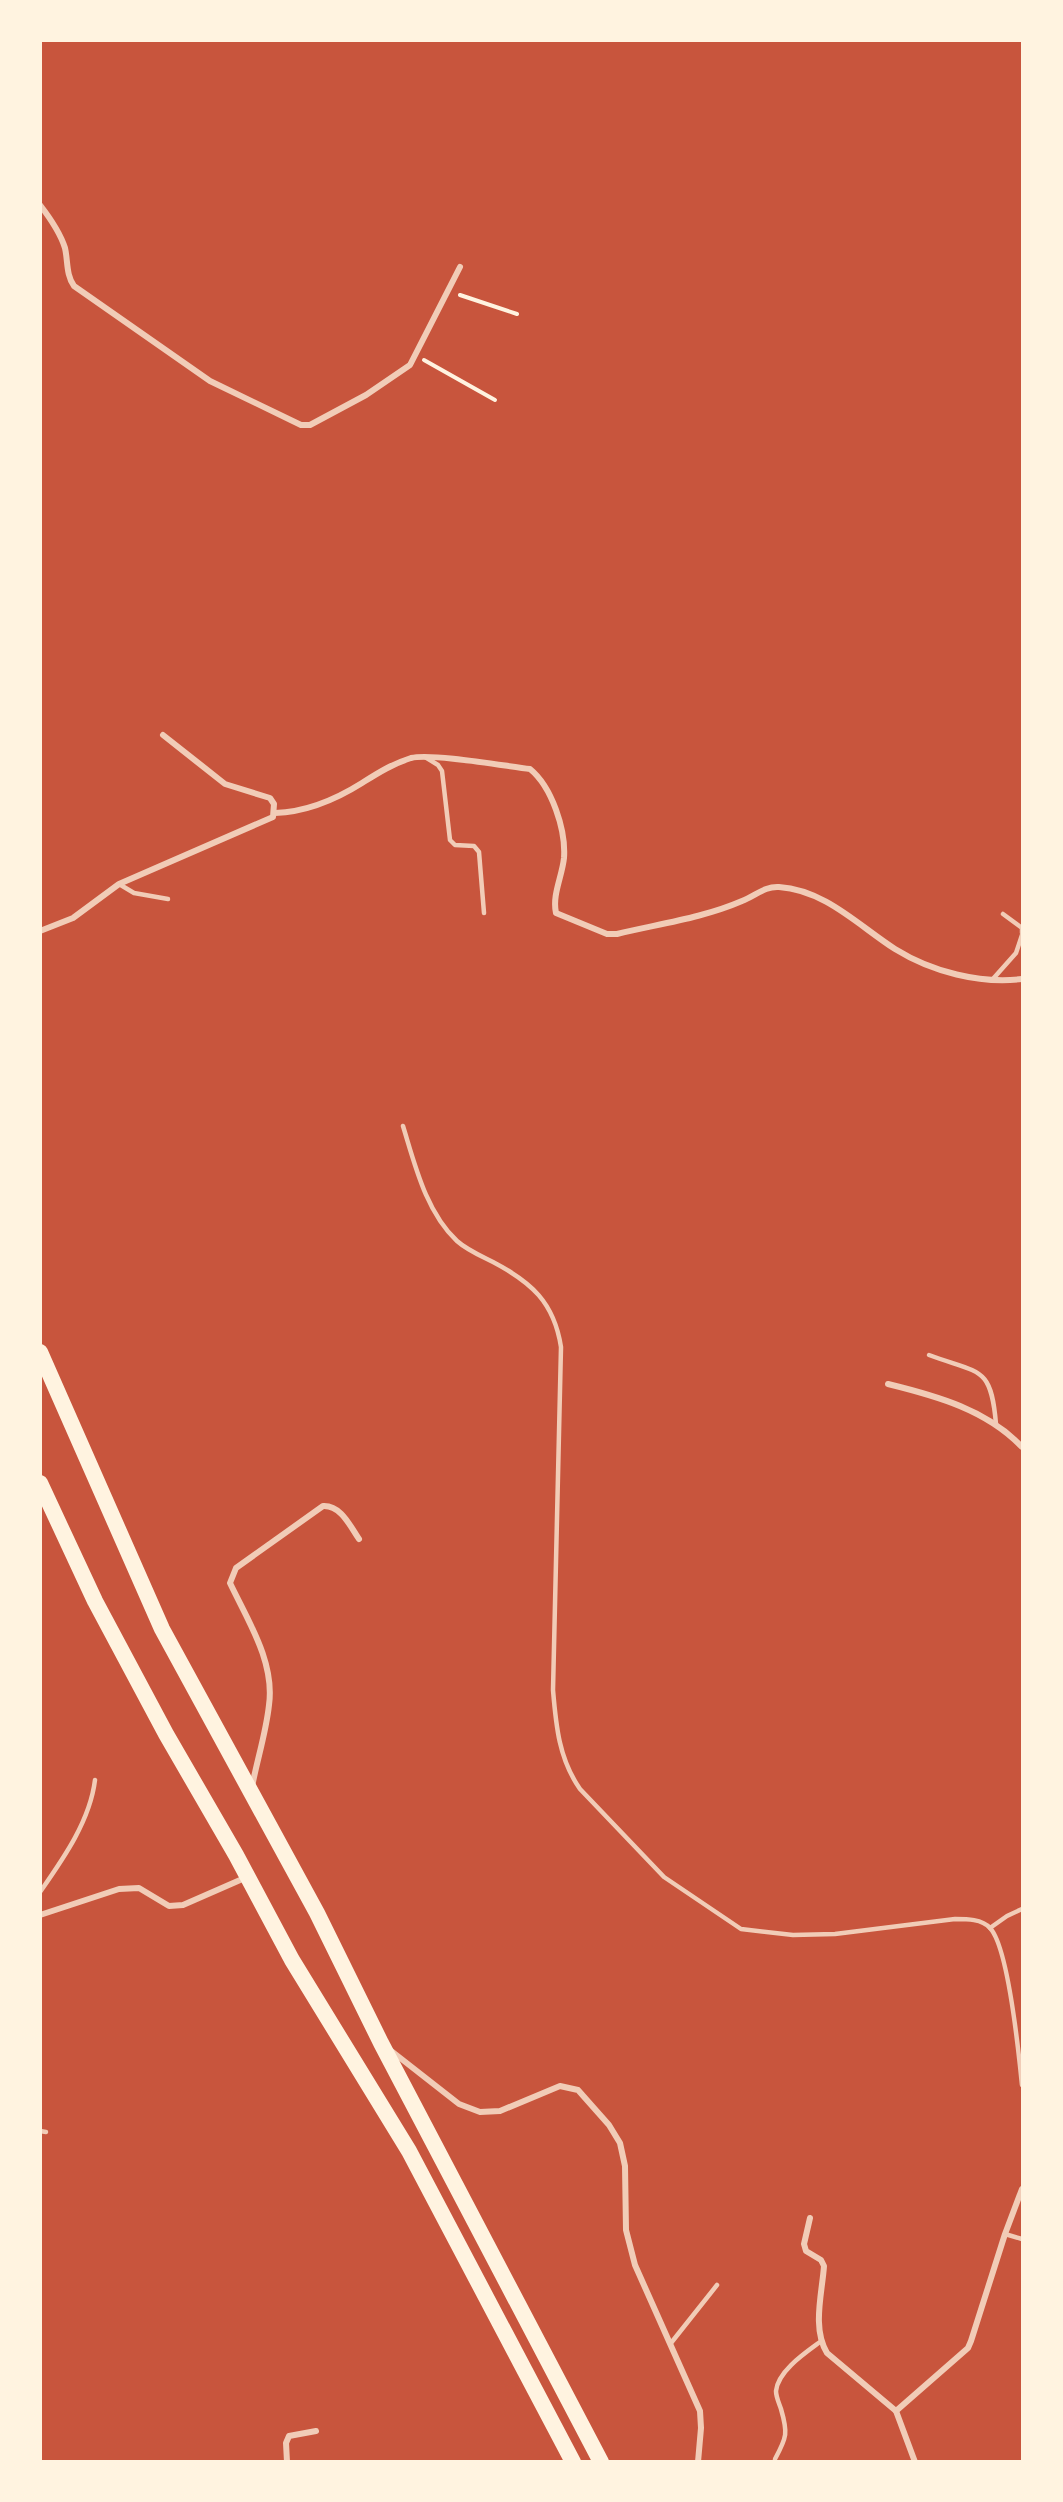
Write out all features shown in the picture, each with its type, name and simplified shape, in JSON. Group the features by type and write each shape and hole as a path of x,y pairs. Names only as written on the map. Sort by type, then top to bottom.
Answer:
{"highway":[{"path":"40,1352 162,1629 317,1913 381,2043 601,2462"},
{"path":"40,1483 95,1601 166,1734 248,1877 292,1960 409,2151 573,2462"}],"street":[{"path":"40,205 52,221 65,249 69,279 74,286 210,381 301,425 319,422 366,395 410,365 460,267"},
{"path":"163,735 225,784 270,798 275,813"},
{"path":"275,813 292,812 320,805 360,785 390,765 414,757 530,769 544,782 563,844 564,859 554,904 556,913 607,934 617,934 717,909 751,897 767,887 780,887 829,903 897,950 916,960 981,981 1023,979"},
{"path":"40,931 73,918 119,884 223,838 270,821 275,813"},
{"path":"888,1384 932,1395 996,1424 1023,1448"},
{"path":"251,1791 270,1705 269,1687 264,1655 230,1583 232,1575 236,1569 323,1506 331,1505 339,1511 358,1539"},
{"path":"40,1915 119,1889 139,1888 170,1906 183,1905 248,1877"},
{"path":"381,2043 459,2104 480,2112 500,2110 560,2086 578,2090 609,2125 620,2143 625,2166 626,2230 635,2265 700,2411 698,2462"},
{"path":"896,2411 968,2348 1005,2234 1023,2189"},
{"path":"810,2218 804,2244 806,2251 821,2260 824,2266 818,2331 820,2342 827,2353 896,2411 915,2462"},
{"path":"287,2462 286,2443 289,2436 316,2431"}],"lane":[{"path":"424,757 438,765 442,771 450,840 455,845 474,846 479,852 484,912"},
{"path":"119,884 134,892 168,899"},
{"path":"992,980 1016,953 1023,934 1022,928 1003,914"},
{"path":"403,1126 423,1188 439,1218 458,1241 521,1276 544,1301 557,1325 561,1347 553,1690 557,1736 569,1773 580,1789 664,1877 741,1929 793,1935 835,1934 955,1919 975,1920 990,1928 1000,1951 1012,2006 1023,2085"},
{"path":"929,1355 981,1374 988,1381 994,1393 996,1424"},
{"path":"40,1892 64,1857 87,1811 95,1780"},
{"path":"990,1928 1006,1916 1023,1910"},
{"path":"1005,2234 1023,2239"},
{"path":"671,2343 717,2285"},
{"path":"775,2459 786,2439 786,2428 776,2394 778,2383 801,2356 820,2342"}],"path":[{"path":"448,291 517,314"},
{"path":"416,355 495,400"}]}
